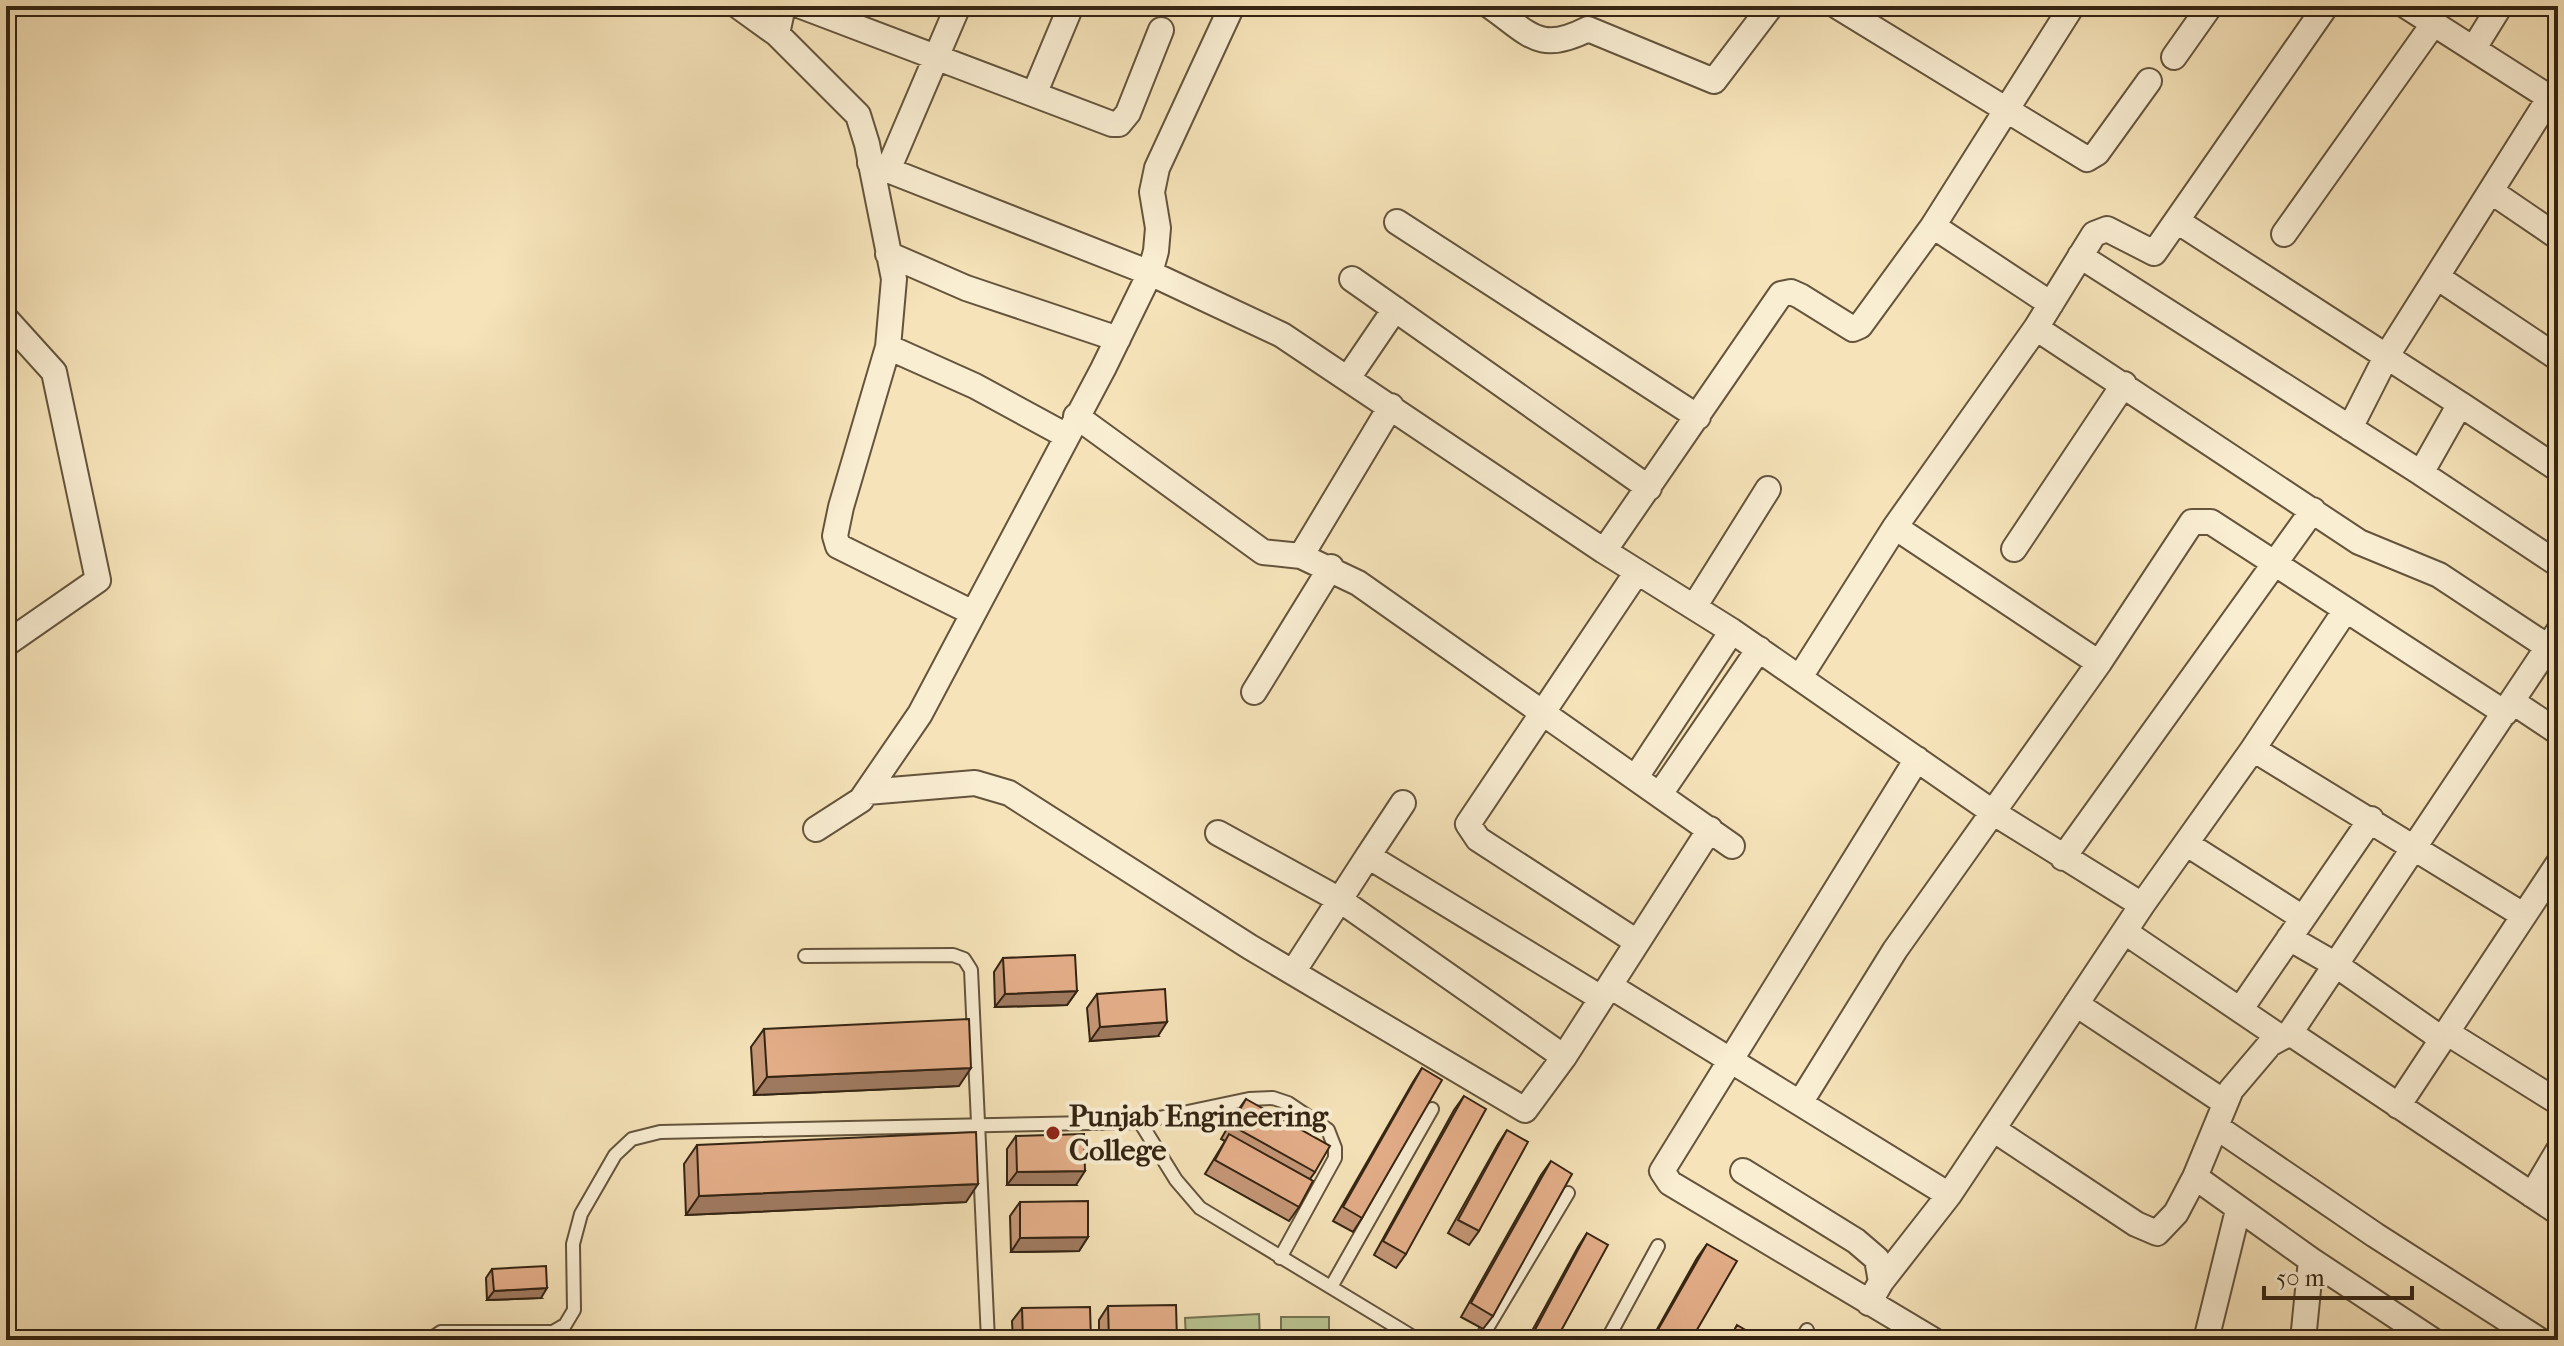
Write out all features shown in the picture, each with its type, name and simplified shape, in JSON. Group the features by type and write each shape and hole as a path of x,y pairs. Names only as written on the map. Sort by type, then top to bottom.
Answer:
{"street":[{"path":"738,6 777,34 858,115 879,167 888,254 894,279 888,347 841,507 835,536 838,546 973,613"},
{"path":"777,34 783,6"},
{"path":"801,6 841,13 938,55 1119,124 1128,113 1161,30"},
{"path":"879,167 938,55 958,6"},
{"path":"1035,92 1071,6"},
{"path":"816,829 853,808 920,714 1118,339 1150,273 1158,228 1152,192 1157,168 1232,6"},
{"path":"1490,6 1542,42 1563,42 1588,29 1714,81 1771,6"},
{"path":"1837,6 2087,159 2097,153 2149,81"},
{"path":"1604,551 1781,294 1791,292 1853,329 1860,326 1933,226 2072,6"},
{"path":"2174,57 2210,6"},
{"path":"1800,677 1895,527 2036,328 2080,256 2101,229 2154,253 2326,6"},
{"path":"2350,428 2386,357 2554,100 2406,6"},
{"path":"2474,48 2500,6"},
{"path":"2284,234 2434,23"},
{"path":"879,167 1150,273 1282,335 1604,551 1759,649 1994,813 2142,905"},
{"path":"2492,192 2558,237"},
{"path":"2177,221 2558,469"},
{"path":"1397,222 1698,417"},
{"path":"1933,226 2051,304"},
{"path":"888,254 966,288 1118,339"},
{"path":"2080,256 2558,564"},
{"path":"2437,277 2558,358"},
{"path":"1352,279 1649,488"},
{"path":"1348,378 1395,309"},
{"path":"6,319 54,372 98,580 10,645 6,644"},
{"path":"1993,1129 2136,1224 2157,1233 2176,1213 2195,1177 2218,1128 2224,1102 2270,1044 2285,1035 2336,965 2553,639 2439,575 2359,542 2036,328"},
{"path":"888,347 1070,426 1263,552 1301,556 1331,567 1432,633 1732,846"},
{"path":"2014,549 2124,384"},
{"path":"2421,473 2460,404"},
{"path":"1301,556 1391,406"},
{"path":"1694,607 1768,489"},
{"path":"2063,858 2313,510"},
{"path":"1800,1103 1895,950 2099,663 2192,522 2211,522 2345,611 2509,708 2558,732"},
{"path":"1895,527 2099,663"},
{"path":"1254,692 1331,567"},
{"path":"1637,572 1472,816 1471,831 1637,942"},
{"path":"1875,1293 1949,1195 2142,905 2253,749 2345,611"},
{"path":"1636,777 1732,631"},
{"path":"1660,794 1759,649"},
{"path":"2253,749 2523,915"},
{"path":"1917,759 1732,1061 1664,1165 1663,1177 1875,1293 1933,1340"},
{"path":"867,792 975,783 995,787 1293,972 1525,1110 1564,1057 1710,829"},
{"path":"1293,972 1403,803"},
{"path":"2240,1010 2371,819"},
{"path":"1218,833 1340,900 1564,1057"},
{"path":"2187,844 2296,928 2336,965 2444,1035 2558,1102"},
{"path":"1368,856 1732,1061 1949,1195"},
{"path":"2398,1106 2558,864"},
{"path":"2125,932 2240,1010 2398,1106 2558,1212"},
{"path":"2076,1004 2224,1102"},
{"path":"2218,1128 2375,1235 2539,1340"},
{"path":"2532,1195 2558,1151"},
{"path":"1743,1171 1856,1241 1877,1259 1875,1293"},
{"path":"2195,1177 2238,1210 2432,1340"},
{"path":"2206,1340 2238,1210"},
{"path":"2303,1340 2311,1260"}],"lane":[{"path":"805,956 953,955 964,959 971,970 988,1340"},
{"path":"429,1340 441,1332 553,1332 565,1325 574,1310 573,1244 581,1214 615,1155 632,1139 660,1132 1140,1122 1249,1099 1273,1098 1288,1103 1328,1130 1333,1139 1335,1158 1280,1258"},
{"path":"1331,1287 1432,1109"},
{"path":"1140,1122 1176,1180 1200,1208 1418,1340"},
{"path":"1480,1340 1568,1193"},
{"path":"1607,1340 1658,1246"}],"green space":[{"path":"1259,1314 1260,1340 1186,1340 1185,1318"},
{"path":"1281,1317 1329,1317 1329,1340 1281,1340"}],"building":[{"path":"1075,955 1077,991 1005,994 1003,958"},
{"path":"1165,989 1167,1022 1100,1027 1097,994"},
{"path":"969,1019 971,1068 767,1077 764,1029"},
{"path":"1422,1068 1442,1080 1362,1218 1343,1207"},
{"path":"1464,1096 1486,1109 1406,1254 1383,1241"},
{"path":"1246,1099 1330,1146 1315,1172 1231,1125"},
{"path":"1507,1130 1528,1142 1479,1231 1458,1220"},
{"path":"976,1132 978,1184 699,1196 697,1145"},
{"path":"1084,1134 1085,1171 1017,1172 1016,1136"},
{"path":"1229,1134 1313,1181 1299,1207 1215,1160"},
{"path":"1551,1161 1572,1174 1493,1316 1471,1303"},
{"path":"1088,1201 1088,1237 1020,1238 1020,1202"},
{"path":"1587,1233 1608,1245 1556,1340 1530,1339"},
{"path":"1707,1244 1737,1261 1691,1340 1664,1340 1655,1335"},
{"path":"546,1266 547,1288 494,1291 492,1269"},
{"path":"1176,1305 1177,1340 1109,1340 1108,1306"},
{"path":"1090,1307 1091,1340 1023,1340 1022,1308"},
{"path":"1737,1325 1761,1339 1729,1340"}],"place":[{"name":"Punjab Engineering College","path":"1053,1133"}]}
